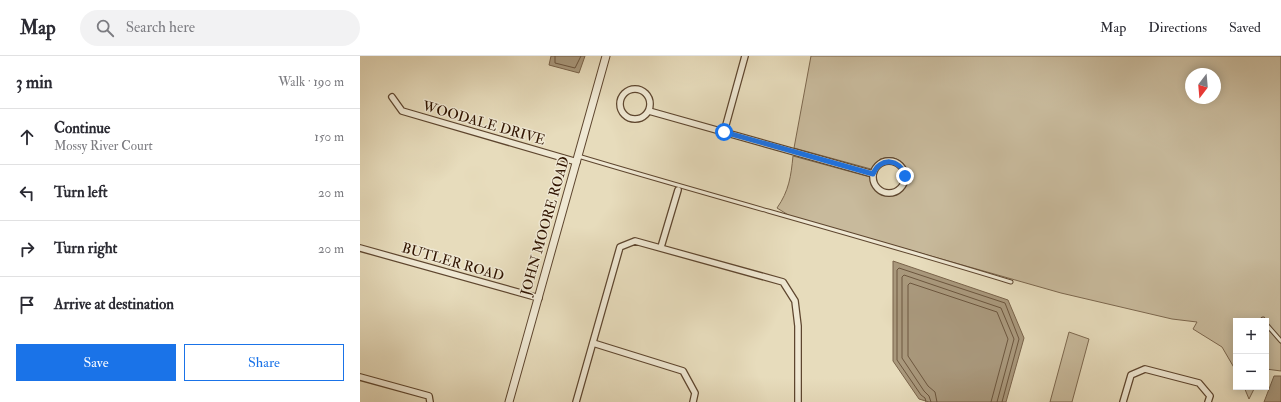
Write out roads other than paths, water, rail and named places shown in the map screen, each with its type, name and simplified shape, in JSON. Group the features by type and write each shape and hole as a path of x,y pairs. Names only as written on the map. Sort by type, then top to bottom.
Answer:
{"street":[{"name":"JOHN MOORE ROAD","path":"509,402 606,56"},
{"path":"724,132 745,56"},
{"path":"634,89 644,92 650,100 649,111 647,115 638,120 629,118 622,112 620,102 622,97 629,90 634,89"},
{"name":"WOODALE DRIVE","path":"392,97 402,112 577,159"},
{"path":"649,111 873,174"},
{"path":"892,162 897,163 903,171 904,180 899,189 889,193 879,189 875,185 873,174 882,163 892,162"},
{"path":"661,247 678,190"},
{"path":"576,402 620,248 635,241 783,282 795,301 797,320 798,402"},
{"name":"BUTLER ROAD","path":"360,248 539,298"},
{"path":"593,343 683,371 695,393 692,402"},
{"path":"1124,402 1131,375 1145,368 1199,383 1210,396 1208,402"},
{"path":"360,377 428,396 430,402"}],"lane":[{"path":"577,159 907,250 1011,282"},
{"path":"1269,327 1281,341"}],"water":[{"path":"551,56 585,56 579,73 549,65"},
{"path":"893,261 1008,300 1024,338 1006,402 929,402 919,399 893,361"},
{"path":"1274,376 1281,376 1281,402 1264,402"}]}
